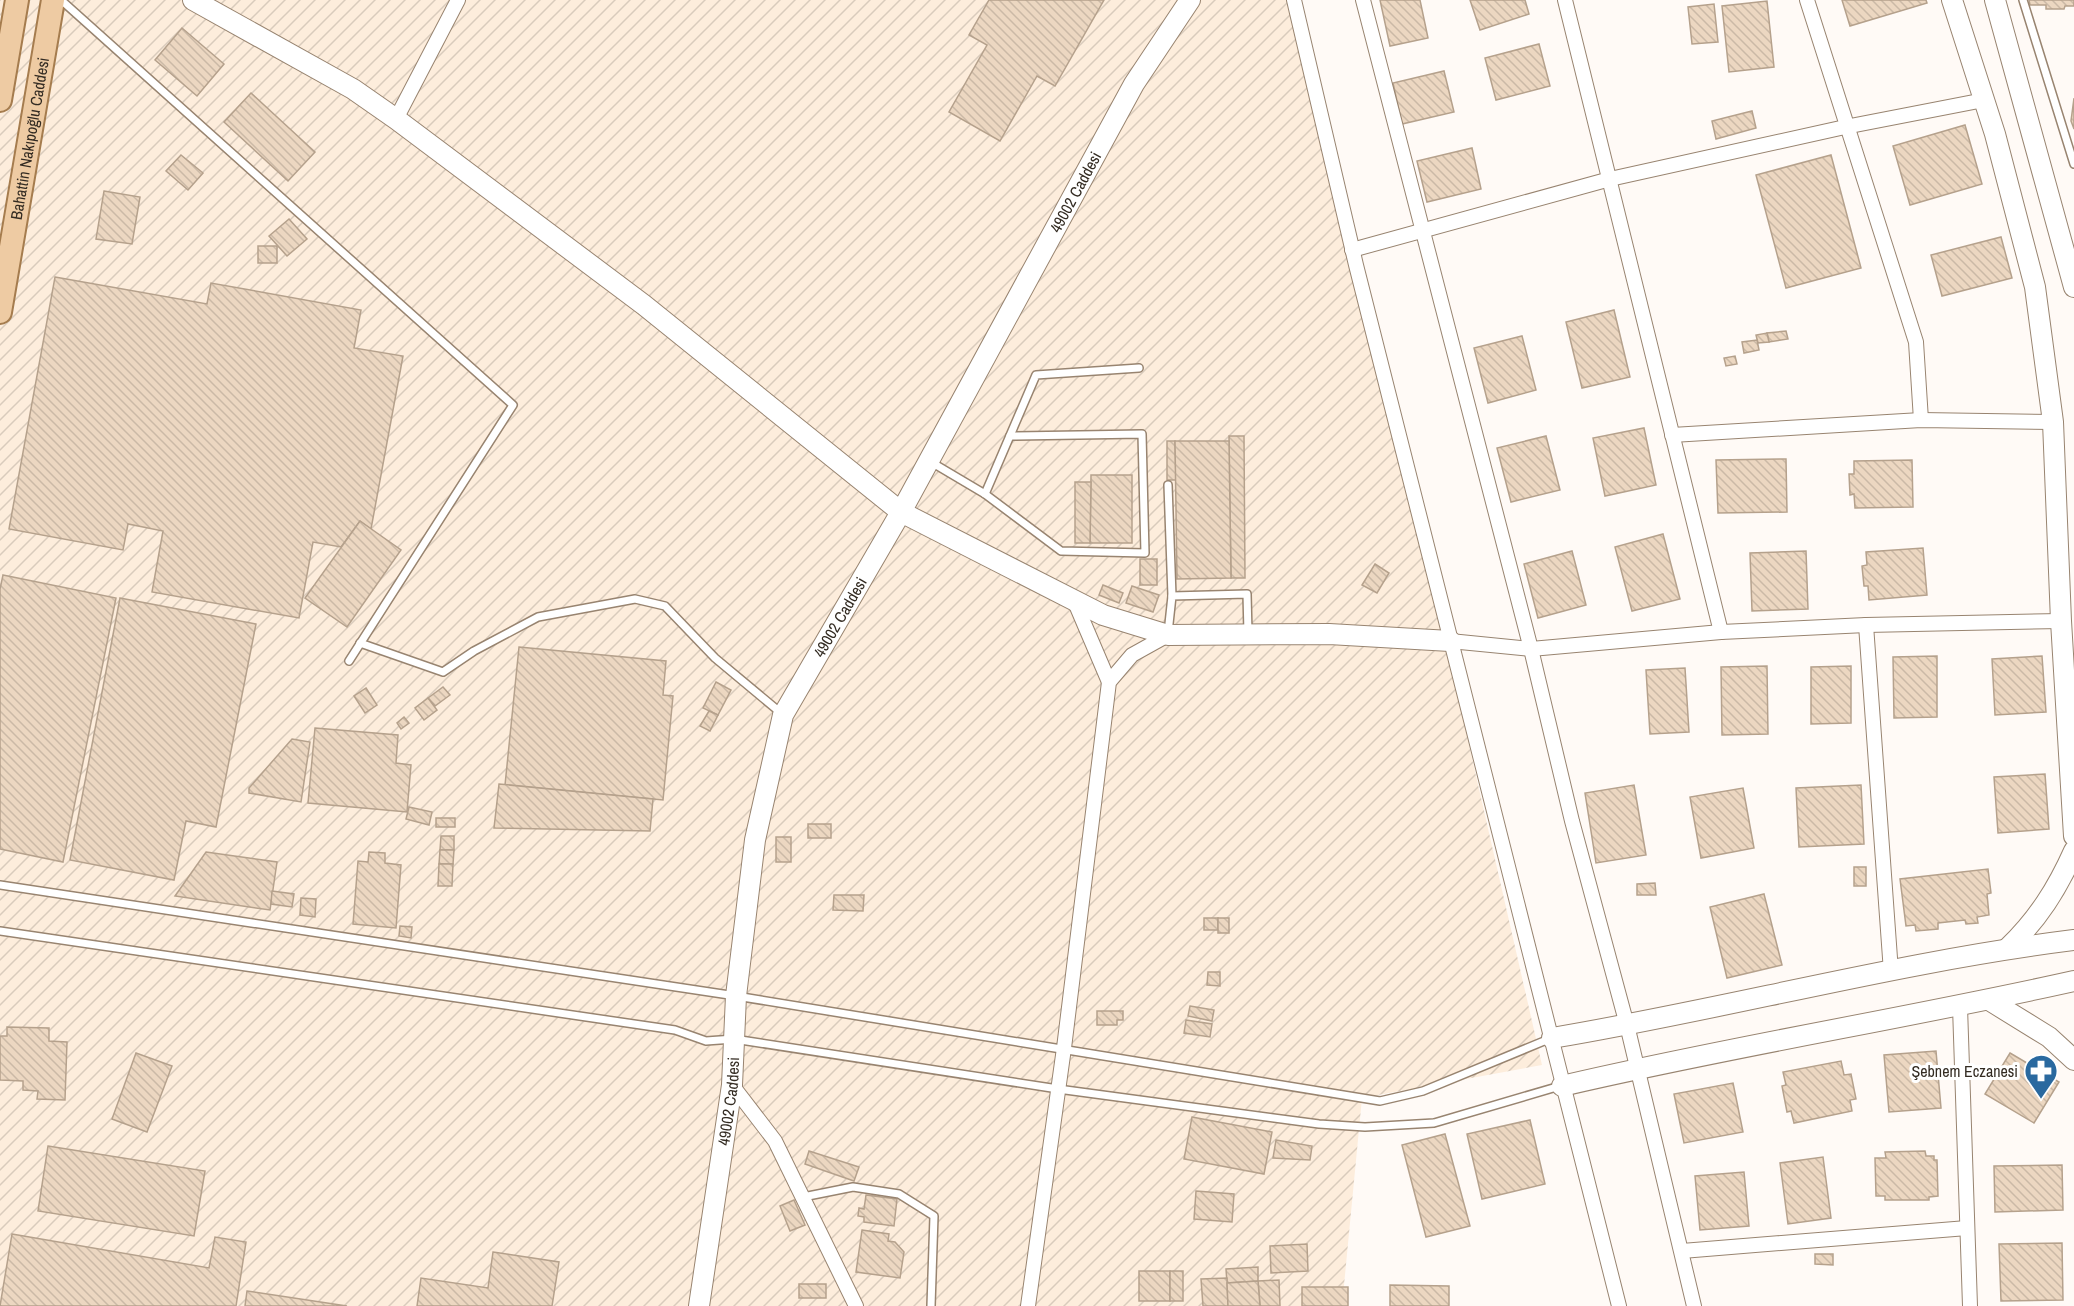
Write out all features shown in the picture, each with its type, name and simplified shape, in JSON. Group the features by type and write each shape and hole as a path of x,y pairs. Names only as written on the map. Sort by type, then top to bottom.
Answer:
{"main road":[{"path":"2,90 17,0"},
{"name":"Bahattin Nakıpoğlu Caddesi","path":"0,312 53,0"},
{"path":"0,56 2,90"}],"street":[{"path":"193,0 352,89 396,119 644,305 901,512 1103,615 1167,635 1329,634 1450,641 1531,649 1720,632 1866,625 2061,621"},
{"path":"396,119 458,0"},
{"name":"49002 Caddesi","path":"699,1306 732,1085 736,996 755,840 783,715 901,512 1134,84 1190,0"},
{"path":"1294,0 1352,250 1619,1306"},
{"path":"1363,0 1531,649 1572,821 1627,1025 1694,1306"},
{"path":"1564,0 1720,632"},
{"path":"1807,0 1845,127 1916,342 1921,420"},
{"path":"1952,0 1984,100 2035,287 2053,422 2061,621 2074,836"},
{"path":"1995,0 2074,287"},
{"path":"1352,250 1610,179 1845,127 1984,100"},
{"path":"1672,435 1921,420 2053,422"},
{"path":"1028,1306 1064,1048 1109,682 1074,600"},
{"path":"1866,625 1891,972"},
{"path":"1109,682 1132,655 1167,635"},
{"path":"2008,948 2037,918 2059,884 2074,851"},
{"path":"1552,1038 2008,948 2074,940"},
{"path":"1562,1086 1637,1068 1960,1007 2074,981"},
{"path":"1989,1000 2049,1036 2074,1060"},
{"path":"1960,1007 1970,1306"},
{"path":"732,1085 776,1141 856,1306"},
{"path":"1682,1251 1967,1228"}],"lane":[{"path":"61,0 513,405 348,661"},
{"path":"2023,0 2074,164"},
{"path":"985,494 1036,375 1139,368"},
{"path":"929,461 985,494 1061,551 1145,553 1142,434 1010,436"},
{"path":"1167,635 1172,596 1168,485"},
{"path":"1172,596 1247,594 1248,635"},
{"path":"360,643 443,672 474,651 538,617 635,599 665,606 715,658 783,715"},
{"path":"0,885 736,996 1380,1101 1424,1091 1552,1038"},
{"path":"0,931 675,1030 706,1041 734,1038 1058,1089 1319,1124 1394,1127 1434,1123 1562,1086"},
{"path":"803,1197 854,1187 899,1194 934,1216 931,1306"}],"shaded area":[{"path":"0,0 1299,0 1542,1065 1362,1098 1342,1306 0,1306"}],"building":[{"path":"989,0 1104,0 1055,86 1037,76 1000,141 949,112 987,45 969,35"},
{"path":"1380,0 1420,0 1428,38 1390,46"},
{"path":"1470,0 1525,0 1529,14 1480,30"},
{"path":"1842,0 1926,0 1927,3 1850,26"},
{"path":"2029,0 2074,0 2074,6 2065,6 2064,9 2046,9 2046,5 2030,5"},
{"path":"1767,1 1774,67 1729,72 1722,6"},
{"path":"1714,4 1718,42 1692,44 1688,7"},
{"path":"182,28 224,64 197,96 155,60"},
{"path":"1539,44 1550,86 1496,100 1485,58"},
{"path":"1444,71 1454,112 1402,124 1393,83"},
{"path":"251,93 315,152 288,181 224,122"},
{"path":"2074,98 2074,129 2071,121"},
{"path":"1752,111 1756,128 1716,139 1712,121"},
{"path":"1965,125 1982,184 1910,205 1893,146"},
{"path":"1472,148 1481,189 1427,202 1417,161"},
{"path":"181,155 203,173 188,190 166,171"},
{"path":"1831,155 1861,268 1786,288 1756,175"},
{"path":"104,191 140,197 132,244 96,239"},
{"path":"289,219 307,239 287,256 269,236"},
{"path":"2001,237 2012,278 1942,296 1931,255"},
{"path":"258,246 277,246 277,263 258,263"},
{"path":"55,277 207,304 211,283 361,310 354,348 403,356 371,529 360,521 341,547 313,542 299,618 152,592 163,531 128,524 123,550 9,529"},
{"path":"1614,310 1630,377 1582,388 1566,322"},
{"path":"1786,331 1788,339 1769,342 1767,333"},
{"path":"1767,333 1769,342 1758,343 1756,335"},
{"path":"1522,336 1536,390 1488,403 1474,348"},
{"path":"1757,340 1759,350 1744,353 1742,342"},
{"path":"1735,356 1737,364 1726,366 1724,358"},
{"path":"1644,428 1656,485 1605,496 1593,438"},
{"path":"1229,436 1244,436 1245,578 1231,578"},
{"path":"1546,436 1560,490 1511,502 1497,448"},
{"path":"1167,441 1175,441 1176,480 1167,480"},
{"path":"1175,441 1229,441 1231,578 1177,579"},
{"path":"1786,459 1787,512 1718,513 1716,460"},
{"path":"1912,460 1913,507 1855,508 1854,494 1850,495 1849,474 1854,474 1854,461"},
{"path":"1091,475 1132,475 1132,543 1090,543"},
{"path":"1075,482 1091,482 1090,543 1075,543"},
{"path":"360,521 401,550 347,627 305,598"},
{"path":"1663,534 1680,599 1632,611 1615,547"},
{"path":"1923,548 1927,595 1869,600 1868,586 1864,586 1862,566 1867,565 1866,552"},
{"path":"1572,551 1586,605 1538,618 1524,564"},
{"path":"1806,551 1808,609 1752,611 1750,553"},
{"path":"1140,559 1157,559 1157,585 1140,585"},
{"path":"1375,564 1389,573 1377,593 1362,585"},
{"path":"3,575 116,598 63,862 0,849 0,589"},
{"path":"1103,585 1123,593 1119,603 1099,595"},
{"path":"1132,586 1159,595 1153,612 1126,603"},
{"path":"120,598 256,624 216,827 186,821 174,880 70,860"},
{"path":"519,647 666,661 663,695 673,696 663,800 505,785"},
{"path":"1937,656 1937,717 1894,718 1893,657"},
{"path":"2042,656 2046,712 1995,715 1992,659"},
{"path":"1767,666 1768,734 1722,735 1721,667"},
{"path":"1851,666 1851,723 1811,724 1811,667"},
{"path":"1685,668 1689,732 1650,734 1646,670"},
{"path":"716,682 731,690 718,715 703,708"},
{"path":"443,687 450,695 435,706 428,698"},
{"path":"366,688 377,705 365,713 354,696"},
{"path":"428,698 437,710 424,720 415,708"},
{"path":"709,711 718,715 710,731 700,726"},
{"path":"404,717 409,723 401,729 397,723"},
{"path":"315,728 398,735 396,763 411,765 407,812 308,803"},
{"path":"292,739 310,742 301,802 249,793 249,788"},
{"path":"2045,774 2049,829 1998,833 1994,777"},
{"path":"499,784 653,799 650,831 494,828"},
{"path":"1634,785 1646,855 1596,863 1585,793"},
{"path":"1861,785 1864,844 1799,847 1796,788"},
{"path":"1743,788 1754,848 1701,858 1690,797"},
{"path":"409,807 432,812 429,825 406,819"},
{"path":"436,818 455,818 455,827 436,827"},
{"path":"808,824 831,824 831,838 808,838"},
{"path":"441,836 454,836 454,850 440,850"},
{"path":"776,837 791,837 791,862 776,862"},
{"path":"440,850 454,850 453,864 439,864"},
{"path":"206,852 277,862 270,910 175,896"},
{"path":"369,852 385,853 385,863 401,865 396,928 353,924 358,861 368,862"},
{"path":"439,864 453,864 452,886 438,886"},
{"path":"1854,867 1866,867 1866,886 1854,886"},
{"path":"1988,869 1991,893 1987,894 1989,915 1977,917 1978,923 1966,924 1965,920 1938,923 1938,929 1916,931 1915,925 1906,926 1900,879"},
{"path":"1655,883 1656,895 1637,895 1637,884"},
{"path":"272,891 294,894 292,907 271,904"},
{"path":"1764,894 1782,965 1727,978 1710,907"},
{"path":"834,895 864,895 863,911 833,910"},
{"path":"301,898 316,899 315,917 300,915"},
{"path":"1204,918 1218,918 1218,930 1204,930"},
{"path":"1218,918 1229,918 1229,933 1218,933"},
{"path":"400,926 412,927 411,938 399,936"},
{"path":"1208,972 1220,972 1220,986 1207,985"},
{"path":"1190,1006 1214,1010 1212,1021 1188,1016"},
{"path":"1097,1011 1123,1011 1123,1020 1117,1020 1117,1025 1097,1025"},
{"path":"1186,1020 1212,1024 1210,1037 1184,1033"},
{"path":"7,1027 49,1028 49,1041 67,1042 65,1100 37,1099 38,1091 23,1090 23,1081 0,1080 0,1036 7,1036"},
{"path":"1936,1051 1941,1108 1889,1112 1884,1055"},
{"path":"136,1053 172,1066 147,1132 112,1119"},
{"path":"2010,1053 2059,1082 2034,1123 1985,1094"},
{"path":"1841,1061 1844,1075 1851,1074 1856,1099 1850,1100 1852,1111 1794,1123 1791,1111 1787,1112 1782,1086 1786,1085 1783,1072"},
{"path":"1733,1083 1743,1132 1684,1143 1674,1094"},
{"path":"1192,1117 1272,1132 1264,1174 1184,1159"},
{"path":"1530,1120 1545,1184 1482,1199 1467,1134"},
{"path":"1445,1134 1470,1226 1426,1237 1402,1145"},
{"path":"1276,1140 1312,1146 1310,1160 1273,1158"},
{"path":"48,1146 205,1171 194,1236 38,1211"},
{"path":"809,1151 859,1167 854,1181 805,1164"},
{"path":"1925,1151 1926,1156 1934,1156 1934,1160 1937,1160 1938,1196 1929,1197 1929,1200 1885,1200 1885,1196 1876,1196 1875,1158 1886,1158 1885,1152"},
{"path":"1823,1157 1831,1218 1788,1224 1780,1163"},
{"path":"2062,1165 2063,1210 1995,1212 1994,1166"},
{"path":"1744,1172 1749,1226 1700,1230 1695,1176"},
{"path":"1196,1191 1234,1194 1232,1222 1194,1219"},
{"path":"866,1195 897,1199 894,1226 864,1222 864,1217 858,1216 859,1208 864,1209"},
{"path":"794,1200 805,1225 790,1231 780,1206"},
{"path":"862,1230 889,1234 888,1241 895,1242 904,1252 900,1278 856,1272"},
{"path":"12,1234 209,1268 215,1237 246,1242 236,1306 0,1306"},
{"path":"2062,1243 2063,1300 2001,1301 1999,1244"},
{"path":"1307,1244 1308,1271 1271,1273 1270,1246"},
{"path":"493,1252 559,1262 552,1306 417,1306 421,1278 488,1288"},
{"path":"1815,1254 1833,1254 1833,1265 1815,1264"},
{"path":"1258,1267 1258,1281 1227,1283 1226,1269"},
{"path":"1139,1271 1170,1271 1170,1301 1139,1301"},
{"path":"1170,1271 1183,1271 1183,1301 1170,1301"},
{"path":"1227,1278 1228,1306 1203,1306 1201,1279"},
{"path":"1279,1280 1280,1306 1260,1306 1258,1281"},
{"path":"1258,1281 1260,1306 1228,1306 1227,1283"},
{"path":"799,1284 826,1284 826,1298 799,1298"},
{"path":"1390,1285 1449,1286 1449,1306 1390,1306"},
{"path":"1302,1287 1348,1287 1348,1306 1302,1306"},
{"path":"247,1291 347,1306 245,1306"}],"place":[{"name":"Şebnem Eczanesi","path":"2041,1100"}]}
